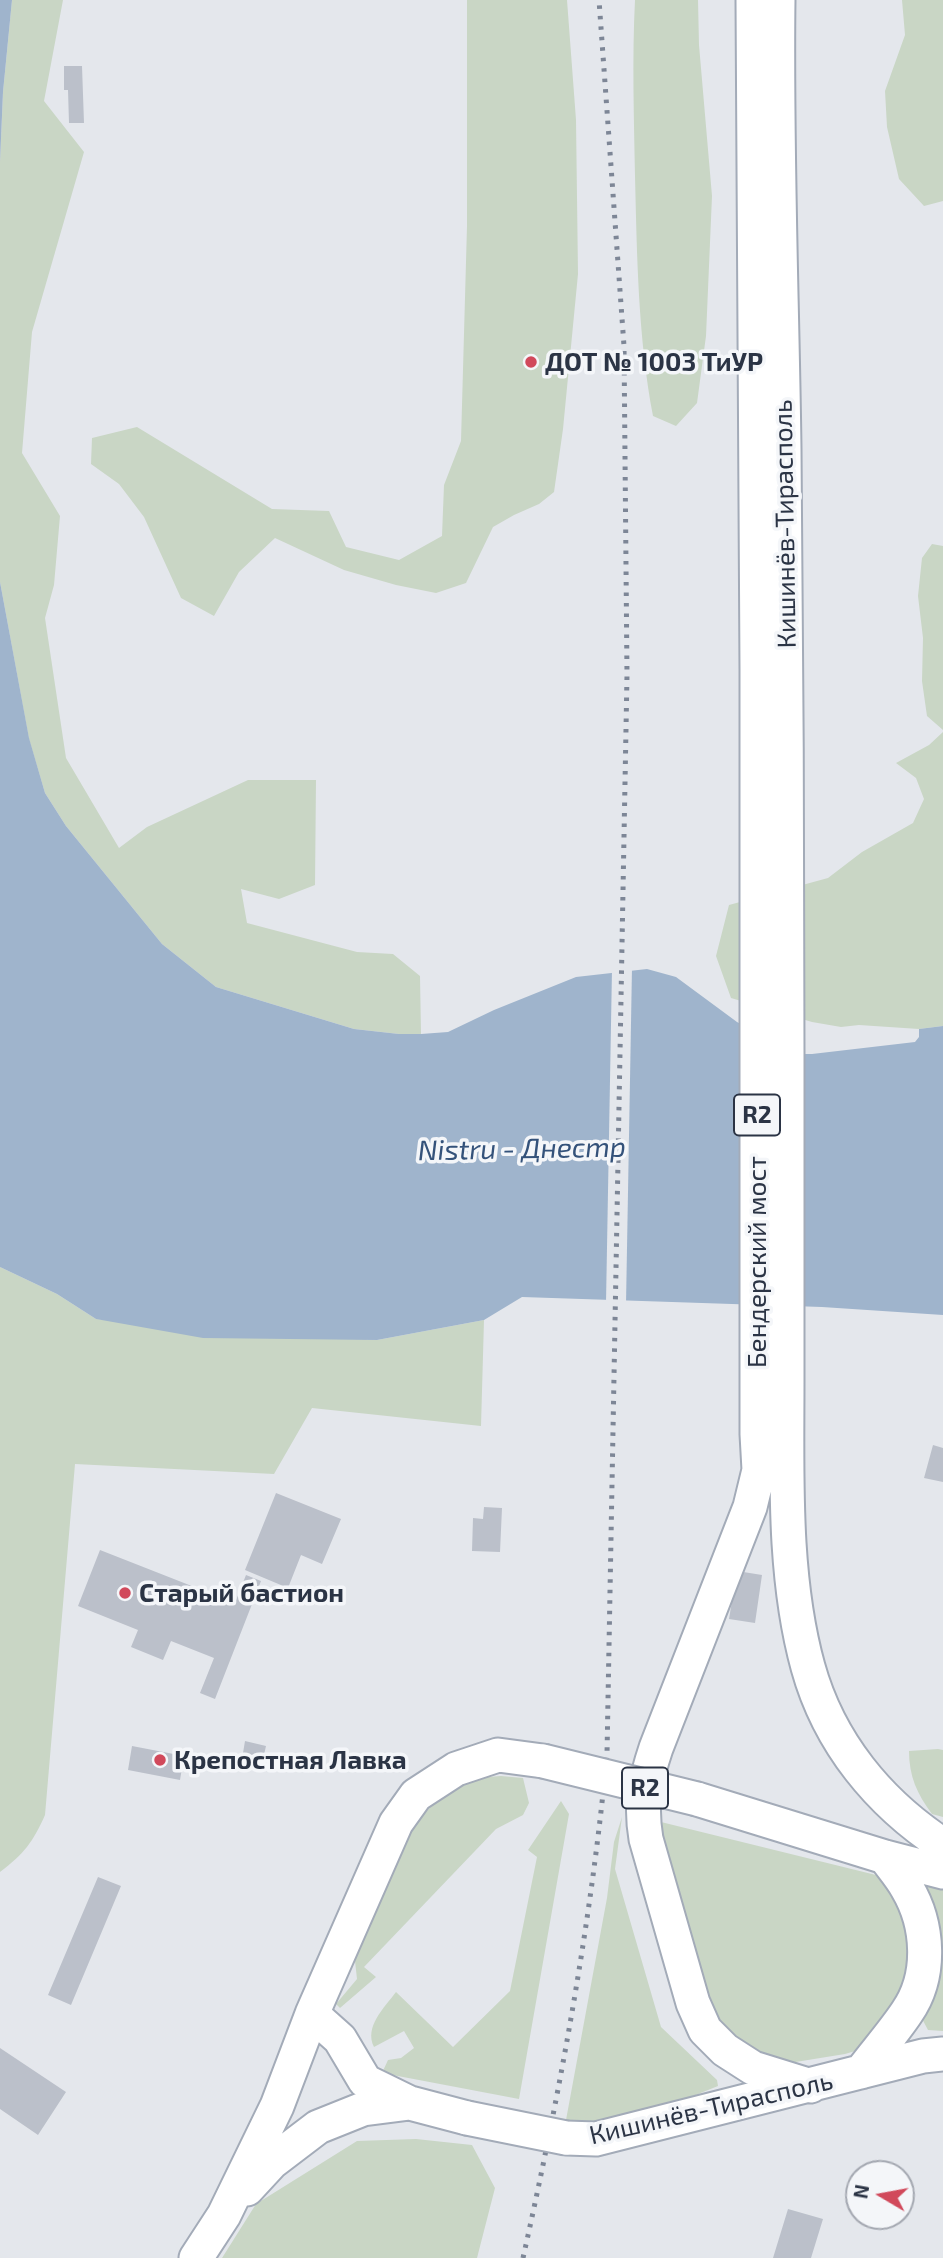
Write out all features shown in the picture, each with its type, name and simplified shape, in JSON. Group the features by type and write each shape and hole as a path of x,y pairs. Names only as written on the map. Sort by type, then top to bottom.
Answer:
{"main road":[{"name":"Кишинёв-Тирасполь","path":"753,0 772,795"},
{"name":"Кишинёв-Тирасполь","path":"772,795 778,0"},
{"name":"Бендерский мост","path":"772,795 772,1434"},
{"name":"R2","path":"772,1434 793,1592 813,1685 841,1743 858,1769 907,1821 943,1845"},
{"name":"R2","path":"772,1434 750,1507 656,1748 645,1781 642,1816 646,1839 693,2003 705,2030 716,2043 753,2068 811,2086"},
{"name":"R2","path":"195,2258 225,2215 277,2106 312,2014 396,1823 416,1795 456,1769 498,1755 542,1761 697,1799 885,1857 943,1872"},
{"path":"861,2072 908,2010 920,1984 925,1953 922,1922 908,1889 885,1857"},
{"path":"312,2014 340,2039 365,2081 410,2103"},
{"name":"Кишинёв-Тирасполь","path":"225,2215 272,2162 318,2127 363,2109 410,2103 467,2118 566,2138 596,2139 923,2056 943,2054"}],"green space":[{"path":"12,0 63,0 44,101 84,152 32,332 22,453 60,516 54,585 45,618 66,758 119,848 147,827 248,780 316,780 315,885 279,899 241,889 247,923 357,952 393,954 420,976 421,1034 354,1029 216,987 162,944 66,826 45,793 29,739 0,582 0,162 3,92"},
{"path":"467,0 567,0 576,120 578,274 554,492 539,504 493,527 466,583 436,593 396,585 344,570 275,538 239,572 214,616 181,598 144,517 119,484 91,464 92,438 137,427 272,509 329,511 346,547 399,560 442,536 444,485 461,441 467,226"},
{"path":"635,0 698,0 699,45 712,196 706,336 697,403 676,426 653,416 641,326 634,132"},
{"path":"902,0 943,0 943,201 924,206 899,179 887,127 885,91 905,35"},
{"path":"932,544 943,546 943,730 927,716 922,681 923,638 918,596 922,558"},
{"path":"943,732 943,1026 919,1029 859,1025 841,1027 812,1022 731,998 716,956 729,905 828,878 862,852 913,823 924,799 916,778 896,763 929,745"},
{"path":"0,1267 57,1294 96,1319 377,1340 484,1320 481,1426 312,1408 274,1474 75,1464 45,1815 27,1847 0,1872"},
{"path":"943,1750 943,1817 932,1814 922,1799 912,1777 909,1760 909,1751"},
{"path":"474,1778 523,1778 529,1803 523,1815 496,1829 364,1967 376,1977 340,2008 336,2004 357,1979 355,1961 381,1890 413,1826 438,1799"},
{"path":"561,1801 569,1814 519,2099 382,2073 388,2060 401,2058 414,2048 404,2031 374,2047 373,2025 396,1992 453,2047 510,1991 537,1857 528,1850"},
{"path":"622,1817 615,1869 661,2027 717,2080 718,2086 616,2127 603,2129 566,2120 607,1898 614,1842"},
{"path":"661,1822 884,1877 912,1917 909,1993 862,2049 777,2065 716,2031 658,1831"},
{"path":"926,1886 943,1888 943,2031 928,2030 920,2015 940,1949 940,1925 925,1891"},
{"path":"416,2139 472,2145 495,2188 477,2258 222,2258 256,2204 357,2141"}],"water":[{"path":"0,0 12,0 3,92 0,162"},
{"name":"Nistru - Днестр","path":"0,582 29,738 45,793 66,826 162,944 216,987 354,1029 421,1034 448,1032 576,977 647,969 676,977 737,1022 794,1054 915,1042 919,1037 919,1029 943,1026 943,1315 822,1307 522,1297 484,1320 377,1340 203,1338 96,1319 57,1294 0,1267"}],"pier":[{"path":"632,967 626,1304 606,1303 612,969"}],"building":[{"path":"64,66 82,66 84,123 69,123"},
{"path":"933,1445 943,1448 943,1482 924,1478"},
{"path":"276,1493 341,1519 322,1564 301,1555 288,1588 245,1570"},
{"path":"484,1507 502,1508 500,1552 472,1551 473,1518 483,1519"},
{"path":"100,1550 235,1603 246,1575 261,1581 215,1699 200,1693 214,1658 171,1641 163,1660 131,1647 138,1630 78,1606"},
{"path":"737,1571 762,1575 755,1623 729,1619"},
{"path":"245,1741 266,1746 261,1768 241,1765"},
{"name":"Крепостная Лавка","path":"132,1746 184,1756 180,1780 128,1770"},
{"path":"98,1877 121,1886 71,2005 48,1995"},
{"path":"0,2048 66,2092 38,2135 0,2109"},
{"path":"788,2209 823,2219 811,2258 773,2258"}],"railway":[{"path":"523,2258 573,2007 607,1754 627,675 624,346 599,0"}],"place":[{"name":"ДОТ № 1003 ТиУР","path":"531,362"},
{"name":"Старый бастион","path":"125,1593"},
{"name":"Крепостная Лавка","path":"160,1760"}]}
